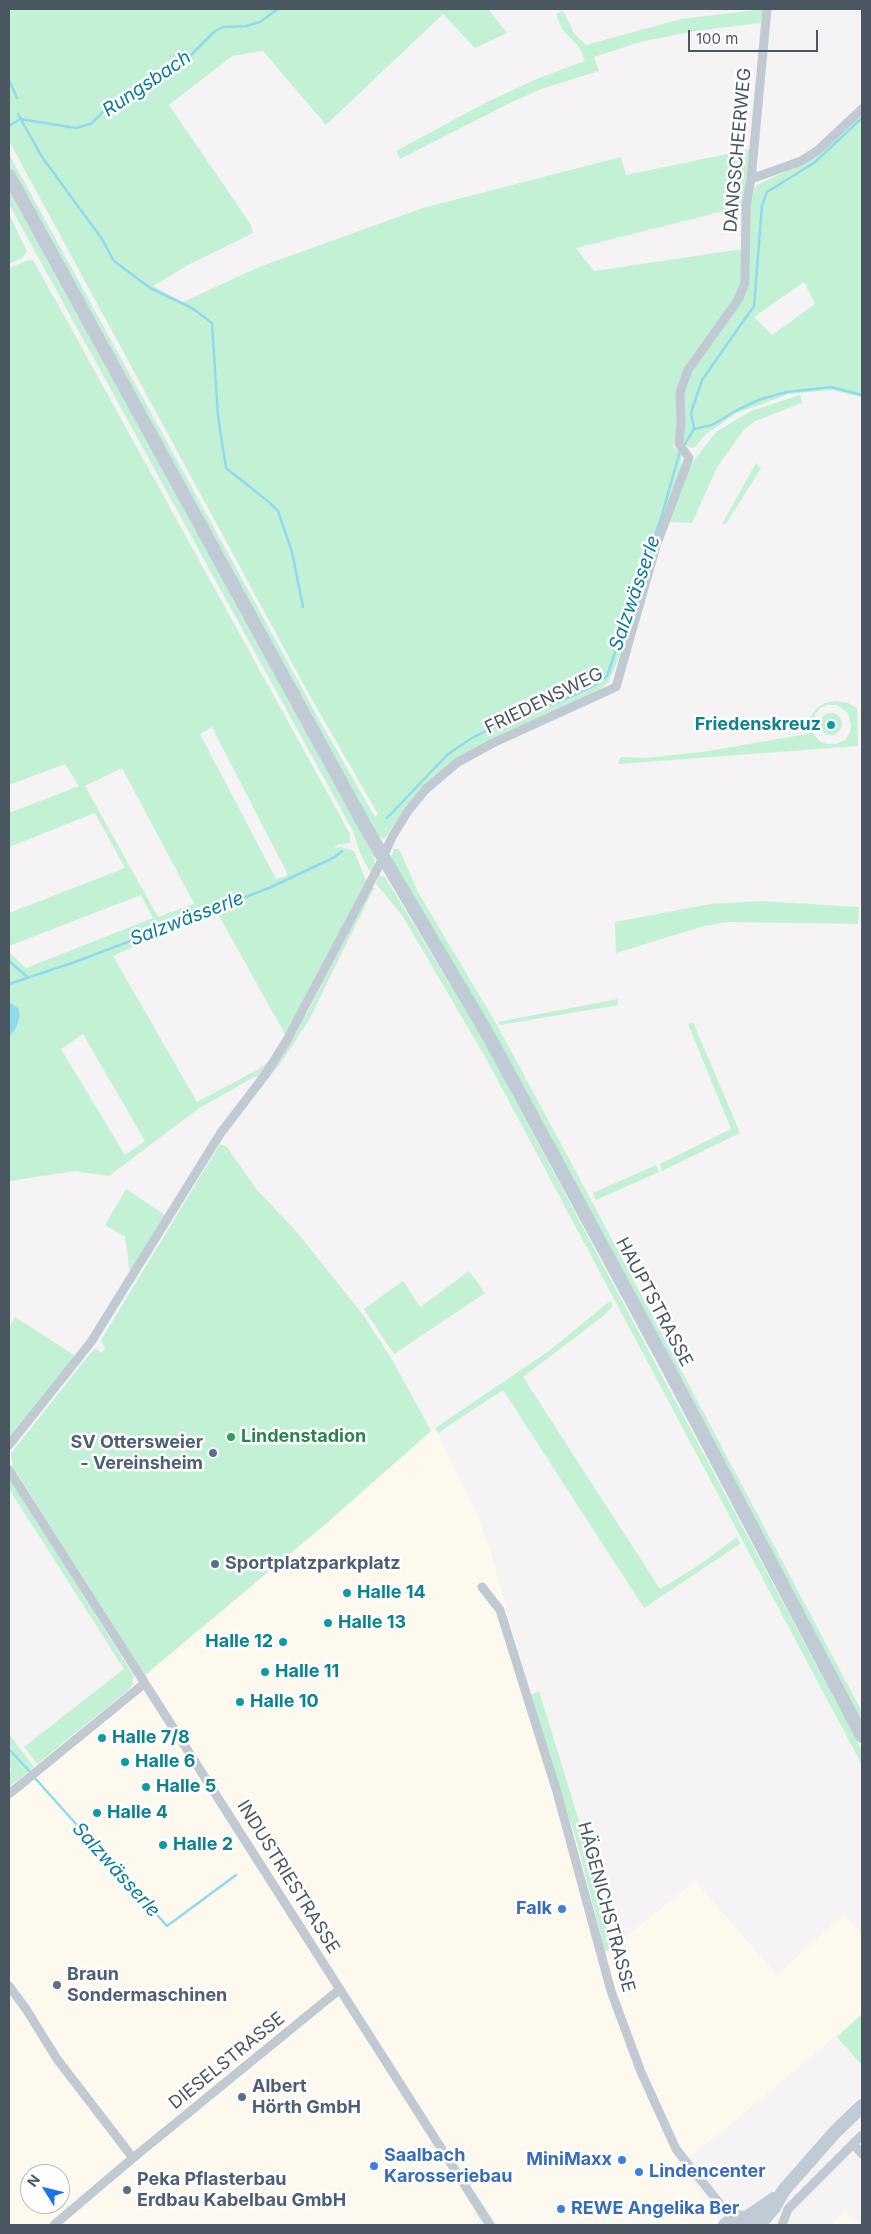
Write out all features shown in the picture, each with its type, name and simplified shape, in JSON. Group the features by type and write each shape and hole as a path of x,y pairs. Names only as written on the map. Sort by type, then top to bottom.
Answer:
{"street":[{"name":"DANGSCHEERWEG","path":"746,264 746,206 751,179 767,9"},
{"path":"751,179 801,161 818,150 862,109"},
{"name":"HAUPTSTRASSE","path":"9,176 383,858 493,1043 666,1364 862,1736"},
{"name":"FRIEDENSWEG","path":"9,1445 91,1342 220,1134 265,1075 287,1040 383,858 392,837 408,811 426,789 458,762 493,743 616,687 656,546 689,458 679,444 681,424 680,392 688,370 738,300 745,283 746,264"},
{"name":"INDUSTRIESTRASSE","path":"9,1470 490,2225"},
{"name":"HÄGENICHSTRASSE","path":"482,1587 500,1610 558,1792 611,1991 639,2067 676,2149 739,2222"},
{"path":"9,1794 145,1683"},
{"path":"9,1986 26,2008 57,2059 133,2158"},
{"name":"DIESELSTRASSE","path":"54,2225 133,2158 340,1990"},
{"path":"759,2225 774,2207 784,2190 835,2132 862,2106"},
{"path":"782,2225 788,2209 862,2135"},
{"path":"853,2144 862,2154"},
{"path":"739,2222 784,2190"}],"shaded area":[{"path":"435,1428 477,1514 491,1553 530,1695 578,1846 605,1951 612,1948 695,1881 777,1975 844,1914 862,1935 862,2014 720,2133 688,2157 667,2132 678,2164 716,2212 718,2219 716,2225 498,2225 485,2206 473,2213 481,2225 9,2225 9,1787 126,1692 328,1522"},
{"path":"845,2211 861,2225 830,2225"}],"green space":[{"path":"9,9 488,9 507,33 475,48 443,14 326,125 263,51 232,56 169,105 251,225 253,233 188,265 153,286 183,302 259,267 423,208 621,157 626,175 751,149 744,206 576,248 594,271 743,249 742,285 736,299 683,374 678,426 673,446 681,454 681,471 649,556 620,655 609,681 590,696 455,761 433,777 417,794 383,840 368,823 9,166 9,154 321,723 375,817 378,814 310,696 9,141"},
{"path":"763,9 761,23 695,31 640,42 594,57 599,71 544,88 512,102 400,159 396,151 485,103 539,78 585,61 579,47 562,29 556,14 563,11 574,33 586,45 681,19"},
{"path":"862,113 862,397 831,390 789,394 737,413 706,434 692,448 686,445 683,438 683,393 691,373 748,284 749,209 754,189 757,185 801,164","holes":["804,282 815,304 772,335 754,317"]},
{"path":"9,191 341,797 374,853 375,866 370,872 360,853 353,831 9,204"},
{"path":"9,214 27,251 22,258 9,264"},
{"path":"33,260 350,834 350,843 338,845 334,848 341,847 354,851 367,883 286,1036 218,914 182,924 113,956 197,1102 259,1069 273,1058 262,1076 254,1077 198,1109 109,1176 75,1171 10,1181 9,952 26,968 153,918 141,895 9,946 9,913 125,868 95,813 9,847 9,813 79,786 65,764 9,785 9,268","holes":["212,727 288,875 276,879 200,734","122,768 194,904 158,917 85,786","83,1034 145,1141 125,1155 61,1049"]},
{"path":"800,395 802,403 755,421 744,430 717,467 692,523 668,522 692,463 716,432 751,411"},
{"path":"756,463 761,468 726,524 722,524"},
{"path":"835,701 848,703 857,708 858,746 618,764 620,758 624,757 645,758 702,752 813,733 819,741 827,744 836,744 845,740 850,733 851,724 848,714 836,705 827,705 820,708 815,714 812,727 802,728 817,708 825,703"},
{"path":"831,713 839,716 842,724 839,732 831,735 823,732 820,724 823,716"},
{"path":"394,849 398,849 401,853 418,892 497,1025 589,1196 862,1712 862,1727 391,857"},
{"path":"379,875 385,877 483,1040 862,1751 862,1765 487,1060 402,915 376,884"},
{"path":"372,887 376,889 373,890 309,1020 280,1064 257,1092 284,1053 309,1010"},
{"path":"761,901 859,907 858,924 728,922 704,926 616,953 615,922 710,904"},
{"path":"618,999 618,1005 501,1025 498,1022"},
{"path":"693,1022 740,1133 662,1171 660,1164 731,1129 688,1024"},
{"name":"Lindenstadion","path":"220,1144 227,1147 256,1189 296,1231 364,1316 394,1363 431,1431 328,1522 145,1675 13,1467 11,1453 93,1350 95,1349 102,1353 105,1349 101,1340"},
{"path":"656,1165 659,1172 596,1200 593,1193"},
{"path":"126,1189 165,1215 130,1274 125,1237 105,1225"},
{"path":"469,1271 485,1293 394,1354 364,1309 403,1281 420,1307"},
{"path":"610,1301 613,1306 602,1317 523,1377 660,1589 699,1565 737,1537 740,1544 644,1608 503,1390 438,1433 435,1428 549,1351"},
{"path":"15,1317 77,1357 9,1440 9,1328"},
{"path":"9,1477 133,1675 132,1686 126,1692 37,1764 24,1747 124,1669 9,1489"},
{"path":"539,1691 583,1834 612,1948 605,1952 578,1846 530,1695"},
{"path":"9,1734 34,1767 9,1787 9,1773 11,1771 9,1757 12,1748 9,1744"},
{"path":"862,2014 862,2065 837,2037"}],"water":[{"path":"9,1002 18,1008 20,1016 16,1028 9,1037"}],"waterway":[{"name":"Rungsbach","path":"9,126 20,119 76,128 91,124 113,102 141,92 153,77 171,70 191,55 215,31 223,27 246,26 260,22 278,9"},
{"path":"9,80 17,98"},
{"path":"18,114 42,157 102,239 114,261 150,288 192,308 212,323 218,416 226,468 278,511 292,552 303,607"},
{"path":"694,429 691,413 702,380 754,306 762,205 767,192 814,163 862,118"},
{"name":"Salzwässerle","path":"683,447 694,429 712,425 761,399 787,392 831,387 862,395"},
{"name":"Salzwässerle","path":"387,818 448,754 472,738 510,719 556,703 593,686 607,676 662,515 680,451"},
{"name":"Salzwässerle","path":"9,984 75,962 269,888 335,857 342,851"},
{"name":"Salzwässerle","path":"9,961 27,977"},
{"name":"Salzwässerle","path":"9,1749 31,1773"},
{"name":"Salzwässerle","path":"34,1777 167,1926 236,1875"}],"place":[{"name":"Friedenskreuz","path":"831,725"},
{"name":"Lindenstadion","path":"231,1437"},
{"name":"SV Ottersweier - Vereinsheim","path":"213,1453"},
{"name":"Sportplatzparkplatz","path":"215,1564"},
{"name":"Halle 14","path":"347,1593"},
{"name":"Halle 13","path":"328,1623"},
{"name":"Halle 12","path":"283,1642"},
{"name":"Halle 11","path":"265,1672"},
{"name":"Halle 10","path":"240,1702"},
{"name":"Halle 7/8","path":"102,1738"},
{"name":"Halle 6","path":"125,1762"},
{"name":"Halle 5","path":"146,1787"},
{"name":"Halle 4","path":"97,1813"},
{"name":"Halle 2","path":"163,1845"},
{"name":"Falk","path":"562,1909"},
{"name":"Braun Sondermaschinen","path":"57,1985"},
{"name":"Albert Hörth GmbH","path":"242,2097"},
{"name":"MiniMaxx","path":"622,2160"},
{"name":"Saalbach Karosseriebau","path":"374,2166"},
{"name":"Lindencenter","path":"639,2172"},
{"name":"Peka Pflasterbau Erdbau Kabelbau GmbH","path":"127,2190"},
{"name":"REWE Angelika Ber","path":"561,2209"}]}
